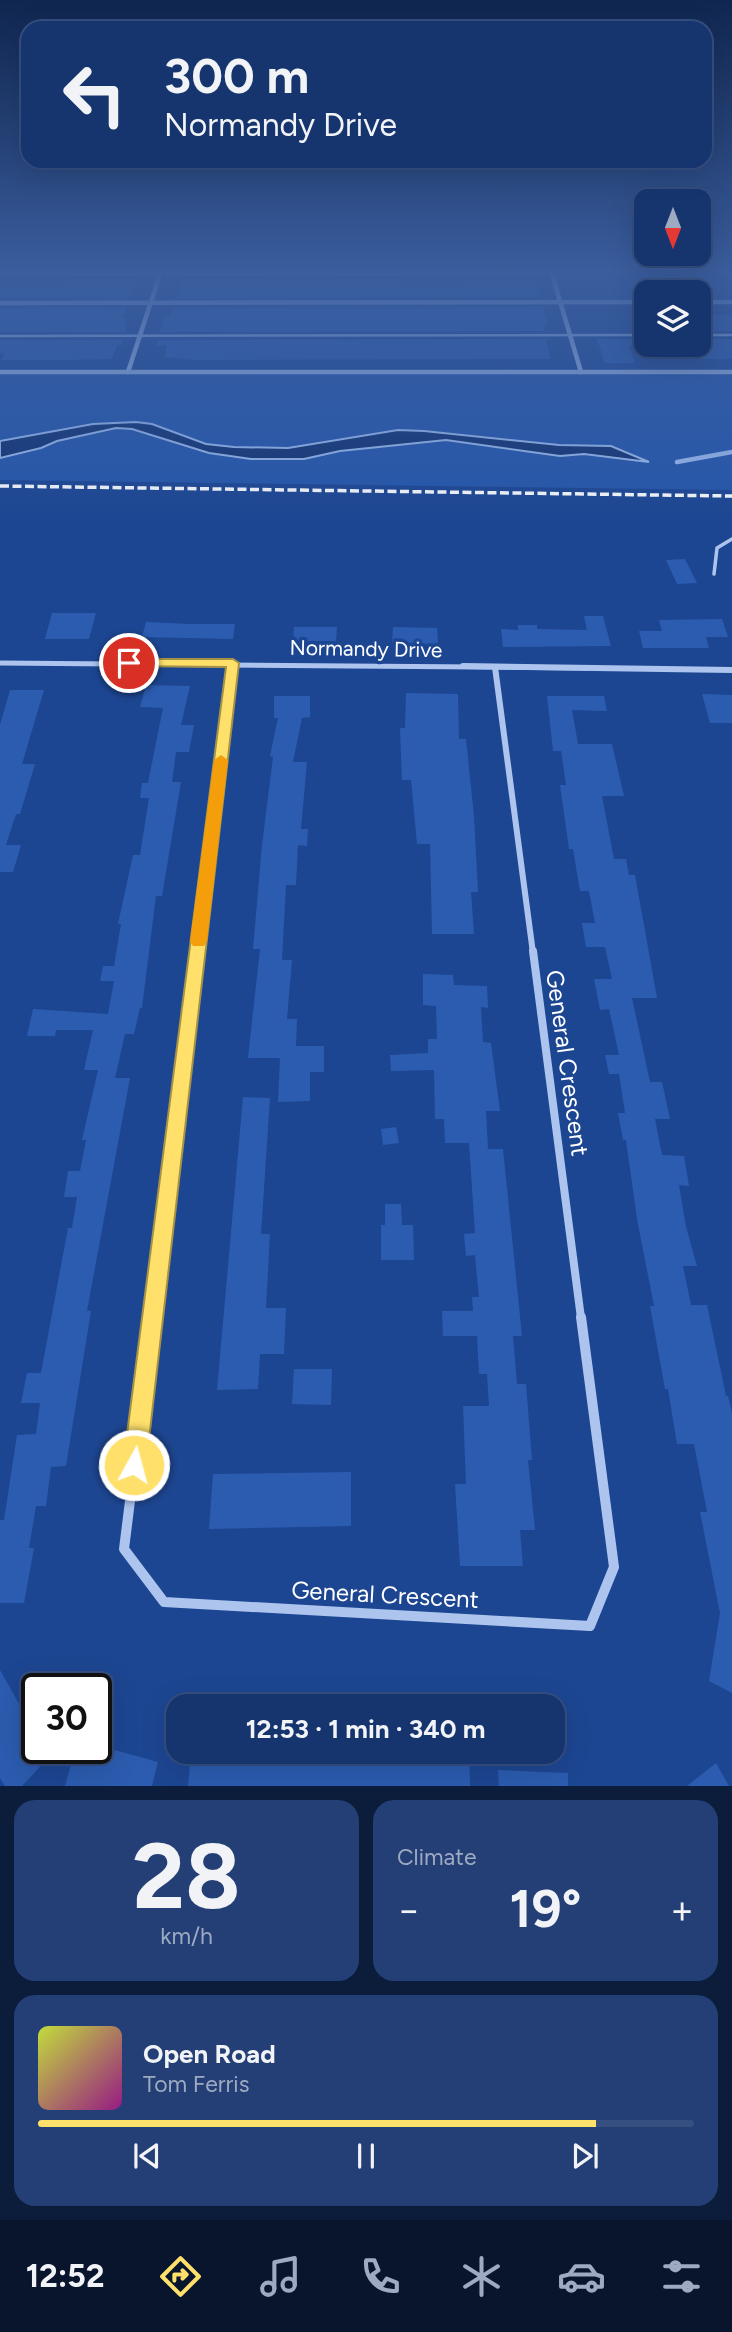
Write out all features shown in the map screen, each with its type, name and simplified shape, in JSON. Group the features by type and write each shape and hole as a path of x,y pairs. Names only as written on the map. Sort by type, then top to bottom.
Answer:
{"street":[{"path":"128,372 134,354"},
{"path":"575,354 581,372"},
{"path":"0,372 732,372"},
{"name":"Normandy Drive","path":"0,663 233,663 732,670"},
{"name":"General Crescent","path":"233,663 124,1549 164,1602 590,1626 614,1567 495,667"}],"lane":[{"path":"714,574 717,548 732,539"}],"shaded area":[{"path":"0,374 732,374 732,490 0,480"},
{"path":"93,424 152,424 206,444 234,447 288,448 398,430 559,445 611,446 649,462 584,454 560,456 446,440 340,451 304,459 251,459 209,453 132,429 116,428 57,441 41,448 0,458 0,441"}],"building":[{"path":"3,354 114,354 112,359 1,360"},
{"path":"165,354 549,354 550,359 193,360 165,357"},
{"path":"602,354 632,354 635,363 605,363"},
{"path":"732,354 732,359 698,359 698,357"},
{"path":"685,559 697,583 677,584 666,560"},
{"path":"52,613 96,613 89,639 45,639"},
{"path":"584,616 603,616 611,646 503,647 501,629 518,630 518,625 537,625 537,629 587,630"},
{"path":"722,619 728,637 706,637 709,648 643,648 639,631 662,631 659,620"},
{"path":"146,622 235,624 233,639 142,637"},
{"path":"294,627 337,627 336,641 293,641"},
{"path":"393,627 437,628 438,644 392,643"},
{"path":"146,685 190,686 181,725 194,725 189,752 176,752 172,782 181,782 162,896 156,896 142,1008 134,1034 125,1034 115,1078 130,1078 87,1311 91,1311 66,1466 51,1467 46,1506 36,1506 29,1548 34,1548 24,1603 0,1603 0,1520 4,1520 17,1435 36,1434 40,1403 21,1403 27,1373 41,1373 68,1228 72,1228 77,1197 64,1197 68,1171 80,1171 86,1140 82,1140 98,1070 84,1070 93,1030 56,1030 55,1036 27,1036 33,1009 108,1014 114,981 100,981 103,966 114,966 121,924 118,924 133,855 140,855 149,798 140,798 142,783 148,783 163,708 140,707"},
{"path":"10,690 44,690 22,764 35,764 20,814 16,814 6,845 21,845 13,872 0,872 0,725"},
{"path":"406,693 458,694 459,739 466,739 474,816 478,892 471,892 474,934 432,934 430,844 417,844 411,780 402,780 400,728 405,728"},
{"path":"702,694 732,695 732,723 710,723"},
{"path":"274,696 310,696 310,717 302,718 293,762 307,762 301,829 308,829 307,846 298,845 296,885 286,885 282,960 292,960 287,1019 297,1019 296,1046 324,1046 324,1072 310,1072 310,1101 278,1102 280,1058 248,1058 260,949 253,949 262,845 273,757 270,756 278,718 274,718"},
{"path":"547,696 604,696 607,711 572,710 578,744 612,744 624,796 602,796 614,859 626,859 629,875 635,875 657,998 632,998 650,1082 662,1082 670,1119 655,1119 662,1155 684,1156 689,1186 679,1185 686,1227 697,1266 683,1266 691,1305 707,1305 732,1413 732,1693 709,1681 720,1613 700,1512 707,1512 694,1444 677,1444 668,1389 665,1389 626,1140 623,1140 618,1113 625,1113 619,1074 609,1074 605,1055 619,1055 609,1009 600,1010 594,979 612,979 605,947 586,947 582,923 595,923 589,891 580,891 573,849 569,849 560,785 566,785 561,751 553,751"},
{"path":"423,974 453,975 454,985 487,986 488,1008 481,1007 483,1042 491,1043 500,1111 486,1111 488,1149 503,1149 522,1336 513,1336 517,1384 526,1384 532,1460 528,1460 535,1530 520,1530 523,1566 460,1566 455,1484 466,1484 463,1406 489,1406 487,1374 479,1374 477,1336 443,1336 442,1311 473,1311 472,1297 479,1297 475,1255 466,1256 464,1234 475,1233 469,1143 445,1143 444,1119 435,1119 434,1070 391,1071 390,1055 428,1053 428,1039 437,1039 436,1006 423,1005"},
{"path":"243,1097 270,1098 261,1234 270,1234 266,1308 286,1308 284,1354 260,1354 258,1389 217,1390"},
{"path":"396,1127 399,1143 383,1145 381,1129"},
{"path":"385,1204 401,1204 402,1225 413,1225 414,1260 381,1260 381,1225 385,1225"},
{"path":"294,1369 332,1369 331,1405 292,1404"},
{"path":"351,1472 351,1526 209,1529 213,1474"},
{"path":"0,1670 21,1707 21,1764 42,1764 22,1786 5,1786 0,1778"},
{"path":"112,1749 158,1762 152,1786 65,1786 71,1764 112,1764"},
{"path":"716,1763 729,1786 687,1786"},
{"path":"190,1764 469,1764 470,1786 188,1786"},
{"path":"498,1770 568,1773 568,1786 499,1786"}],"waterway":[{"path":"677,462 732,452"}],"railway":[{"path":"0,486 732,496"}],"slow traffic":[{"path":"199,941 221,760"}],"route":[{"path":"129,663 233,663 134,1465"}]}
